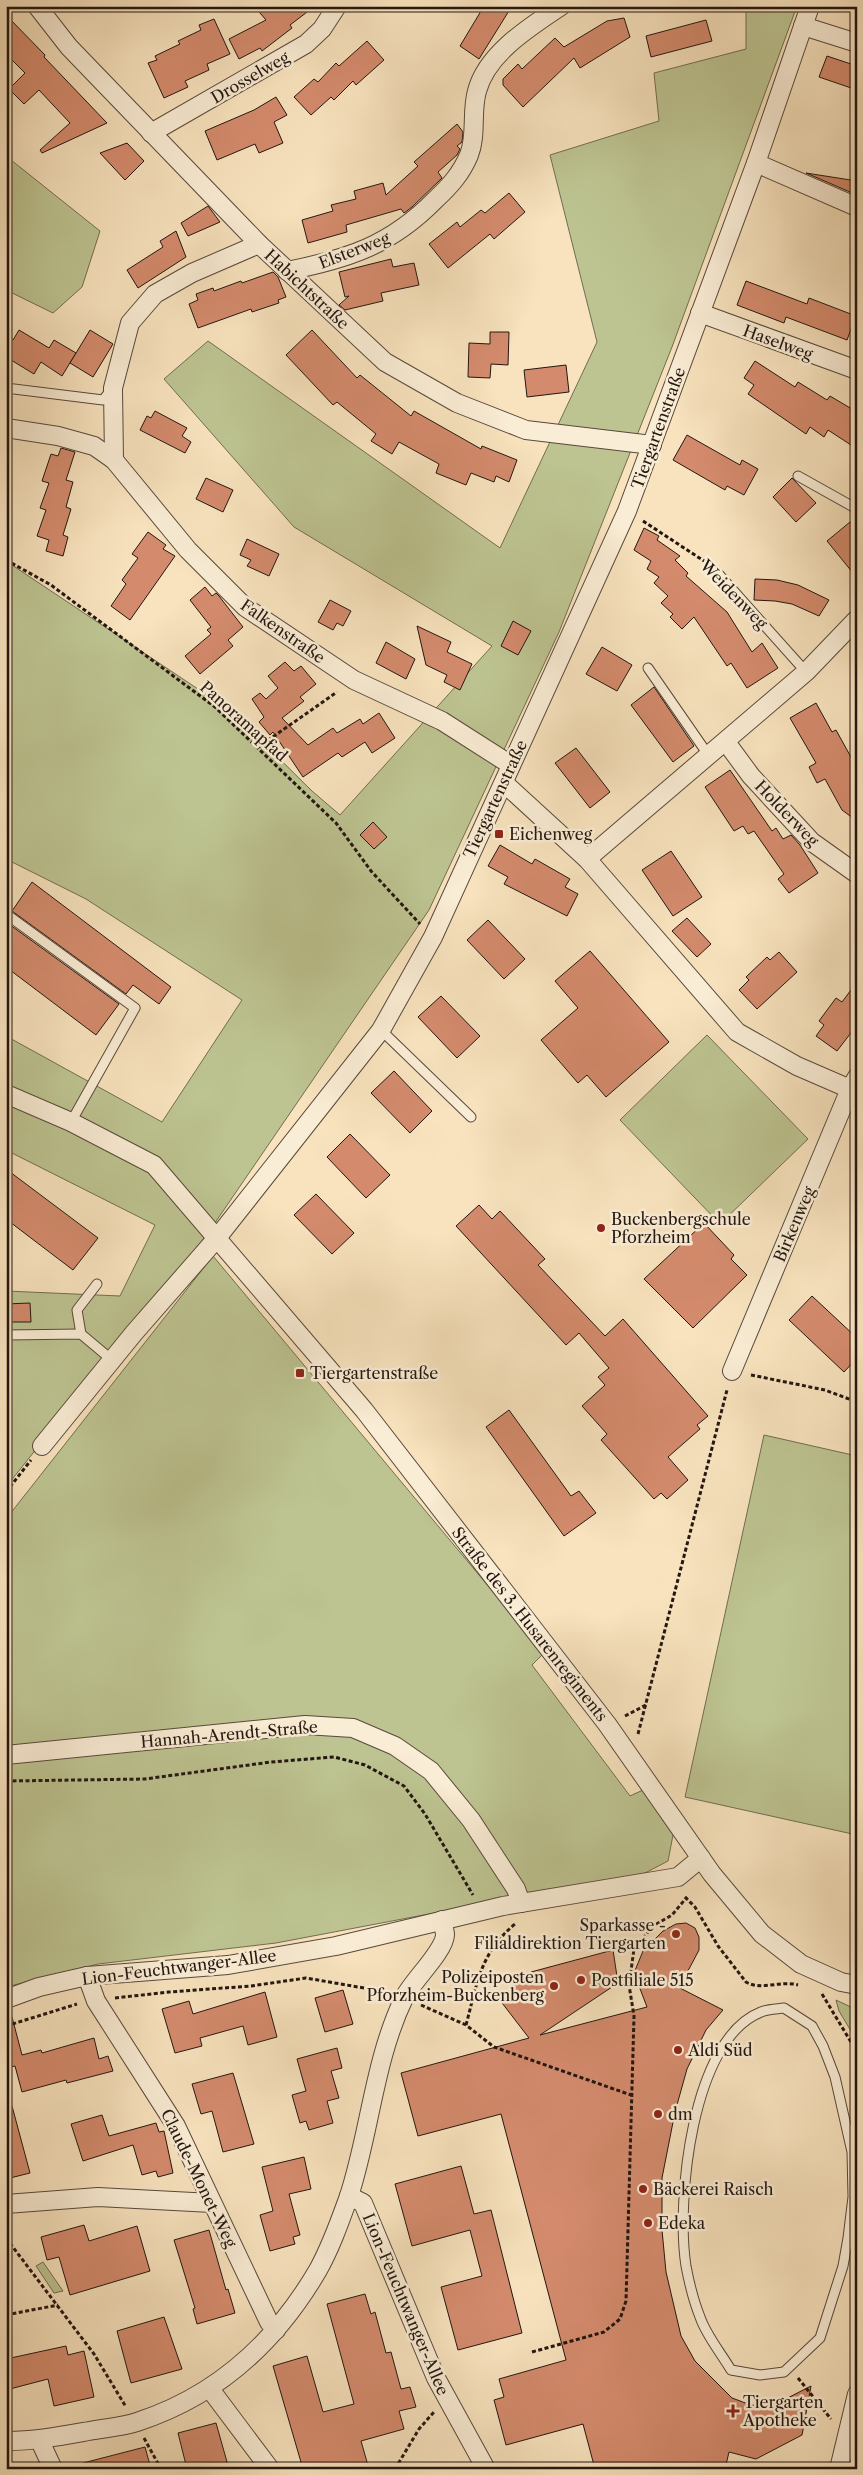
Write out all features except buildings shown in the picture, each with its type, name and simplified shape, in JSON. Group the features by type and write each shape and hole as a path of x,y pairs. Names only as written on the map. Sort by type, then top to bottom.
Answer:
{"street":[{"name":"Habichtstraße","path":"37,6 70,47 259,244 385,362 457,402 526,430 652,444"},
{"name":"Drosselweg","path":"151,133 306,44 322,29 337,6"},
{"name":"Elsterweg","path":"287,271 330,262 384,241 414,222 460,175 470,153 477,91 488,70 505,47 561,6"},
{"name":"Tiergartenstraße","path":"42,1446 112,1360 217,1238 381,1030 433,937 626,511 756,163 810,6"},
{"path":"803,26 857,43"},
{"path":"756,163 857,206"},
{"path":"114,460 113,388 130,323 155,294 192,273 259,244"},
{"name":"Haselweg","path":"700,313 857,370"},
{"name":"Falkenstraße","path":"6,428 58,436 94,446 114,460 188,550 245,607 354,680 442,721 511,765"},
{"path":"587,859 710,756 806,672 857,619"},
{"name":"Holderweg","path":"726,742 751,776 812,842 857,874"},
{"path":"504,783 587,859 737,1032 797,1066 854,1086"},
{"name":"Birkenweg","path":"732,1371 854,1086"},
{"name":"Straße des 3. Husarenregiments","path":"6,1094 71,1122 154,1165 364,1410 607,1724 702,1858 762,1934 801,1964 841,1982 857,1985"},
{"name":"Hannah-Arendt-Straße","path":"6,1755 305,1725 353,1728 395,1746 431,1771 471,1820 516,1889 521,1903"},
{"name":"Lion-Feuchtwanger-Allee","path":"6,1999 39,1987 87,1976 228,1965 336,1946 521,1903 678,1877 702,1858"},
{"name":"Lion-Feuchtwanger-Allee","path":"442,1920 445,1935 441,1949 427,1964 404,1997 386,2045 361,2159 348,2196 363,2203 446,2399 486,2469"},
{"name":"Claude-Monet-Weg","path":"87,1976 96,2001 176,2126 269,2322 276,2330"},
{"path":"6,2441 40,2440 135,2422 172,2409 210,2389 259,2348 276,2330 319,2269 348,2196"},
{"path":"6,2204 98,2197 212,2203"},
{"path":"210,2389 270,2469"},
{"path":"839,2469 850,2452 849,2427 857,2394"},
{"path":"40,2440 53,2469"}],"lane":[{"path":"6,388 103,400 113,388"},
{"path":"798,476 857,509"},
{"name":"Weidenweg","path":"715,570 806,672"},
{"path":"648,668 710,756"},
{"path":"6,914 135,1008 71,1122"},
{"path":"381,1030 471,1117"},
{"path":"97,1284 77,1310 81,1334 112,1360"},
{"path":"6,1335 81,1334"},
{"path":"784,2008 812,2026 823,2046 835,2077 855,2152 855,2173 843,2266 820,2338 784,2372 760,2375 731,2370 700,2319 686,2266 684,2208 689,2149 702,2090 720,2052 740,2027 761,2012 784,2008"}],"path":[{"name":"Weidenweg","path":"626,511 715,570"},
{"name":"Panoramapfad","path":"6,560 51,585 215,707 336,824 372,871 433,937"},
{"path":"257,748 354,680"},
{"path":"632,1757 732,1371 825,1390 857,1402"},
{"path":"6,1492 42,1446"},
{"path":"607,1724 647,1705"},
{"path":"6,1781 145,1779 271,1762 334,1757 365,1765 404,1786 425,1814 482,1911"},
{"path":"679,1893 687,1898 695,1907 718,1946 746,1982 752,1986 789,1983 806,1988"},
{"path":"532,2352 604,2332 620,2319 626,2301 634,2016 629,1986 634,1949 653,1926 672,1915 687,1898"},
{"path":"466,2024 484,1958 502,1934 518,1922"},
{"path":"6,2026 71,2004 169,1992 251,1986 306,1978 374,1989 404,1997 466,2024 494,2048 631,2095"},
{"path":"814,1991 831,1996"},
{"path":"822,1994 857,2052"},
{"path":"6,2238 94,2354 135,2422 160,2469"},
{"path":"6,2315 58,2306"},
{"path":"790,2367 828,2418 849,2427"},
{"path":"396,2469 419,2429 446,2399"}],"green space":[{"path":"746,6 797,6 672,347 559,632 429,910 208,1233 6,1487 6,1291 120,1296 155,1225 6,1150 6,1036 162,1122 242,1000 86,899 6,859 6,561 231,711 312,791 340,815 492,646 294,527 164,379 208,341 500,548 597,342 550,155 659,121 654,73 746,49"},
{"path":"6,156 100,231 82,287 53,313 6,290"},
{"path":"707,1035 808,1139 720,1224 620,1120"},
{"path":"213,1256 544,1653 532,1665 630,1796 643,1790 673,1835 668,1861 645,1873 276,1943 98,1964 6,1987 6,1519"},
{"path":"764,1435 857,1456 857,1835 685,1797"},
{"path":"836,2000 857,2010 857,2041 839,2011"},
{"path":"43,2262 63,2291 54,2293 36,2266"}],"place":[{"name":"Eichenweg","path":"499,834"},
{"name":"Buckenbergschule Pforzheim","path":"601,1228"},
{"name":"Tiergartenstraße","path":"300,1373"},
{"name":"Sparkasse - Filialdirektion Tiergarten","path":"676,1934"},
{"name":"Postfiliale 515","path":"581,1980"},
{"name":"Polizeiposten Pforzheim-Buckenberg","path":"554,1986"},
{"name":"Aldi Süd","path":"678,2050"},
{"name":"dm","path":"658,2114"},
{"name":"Bäckerei Raisch","path":"643,2189"},
{"name":"Edeka","path":"648,2223"},
{"name":"Tiergarten Apotheke","path":"733,2411"}]}
